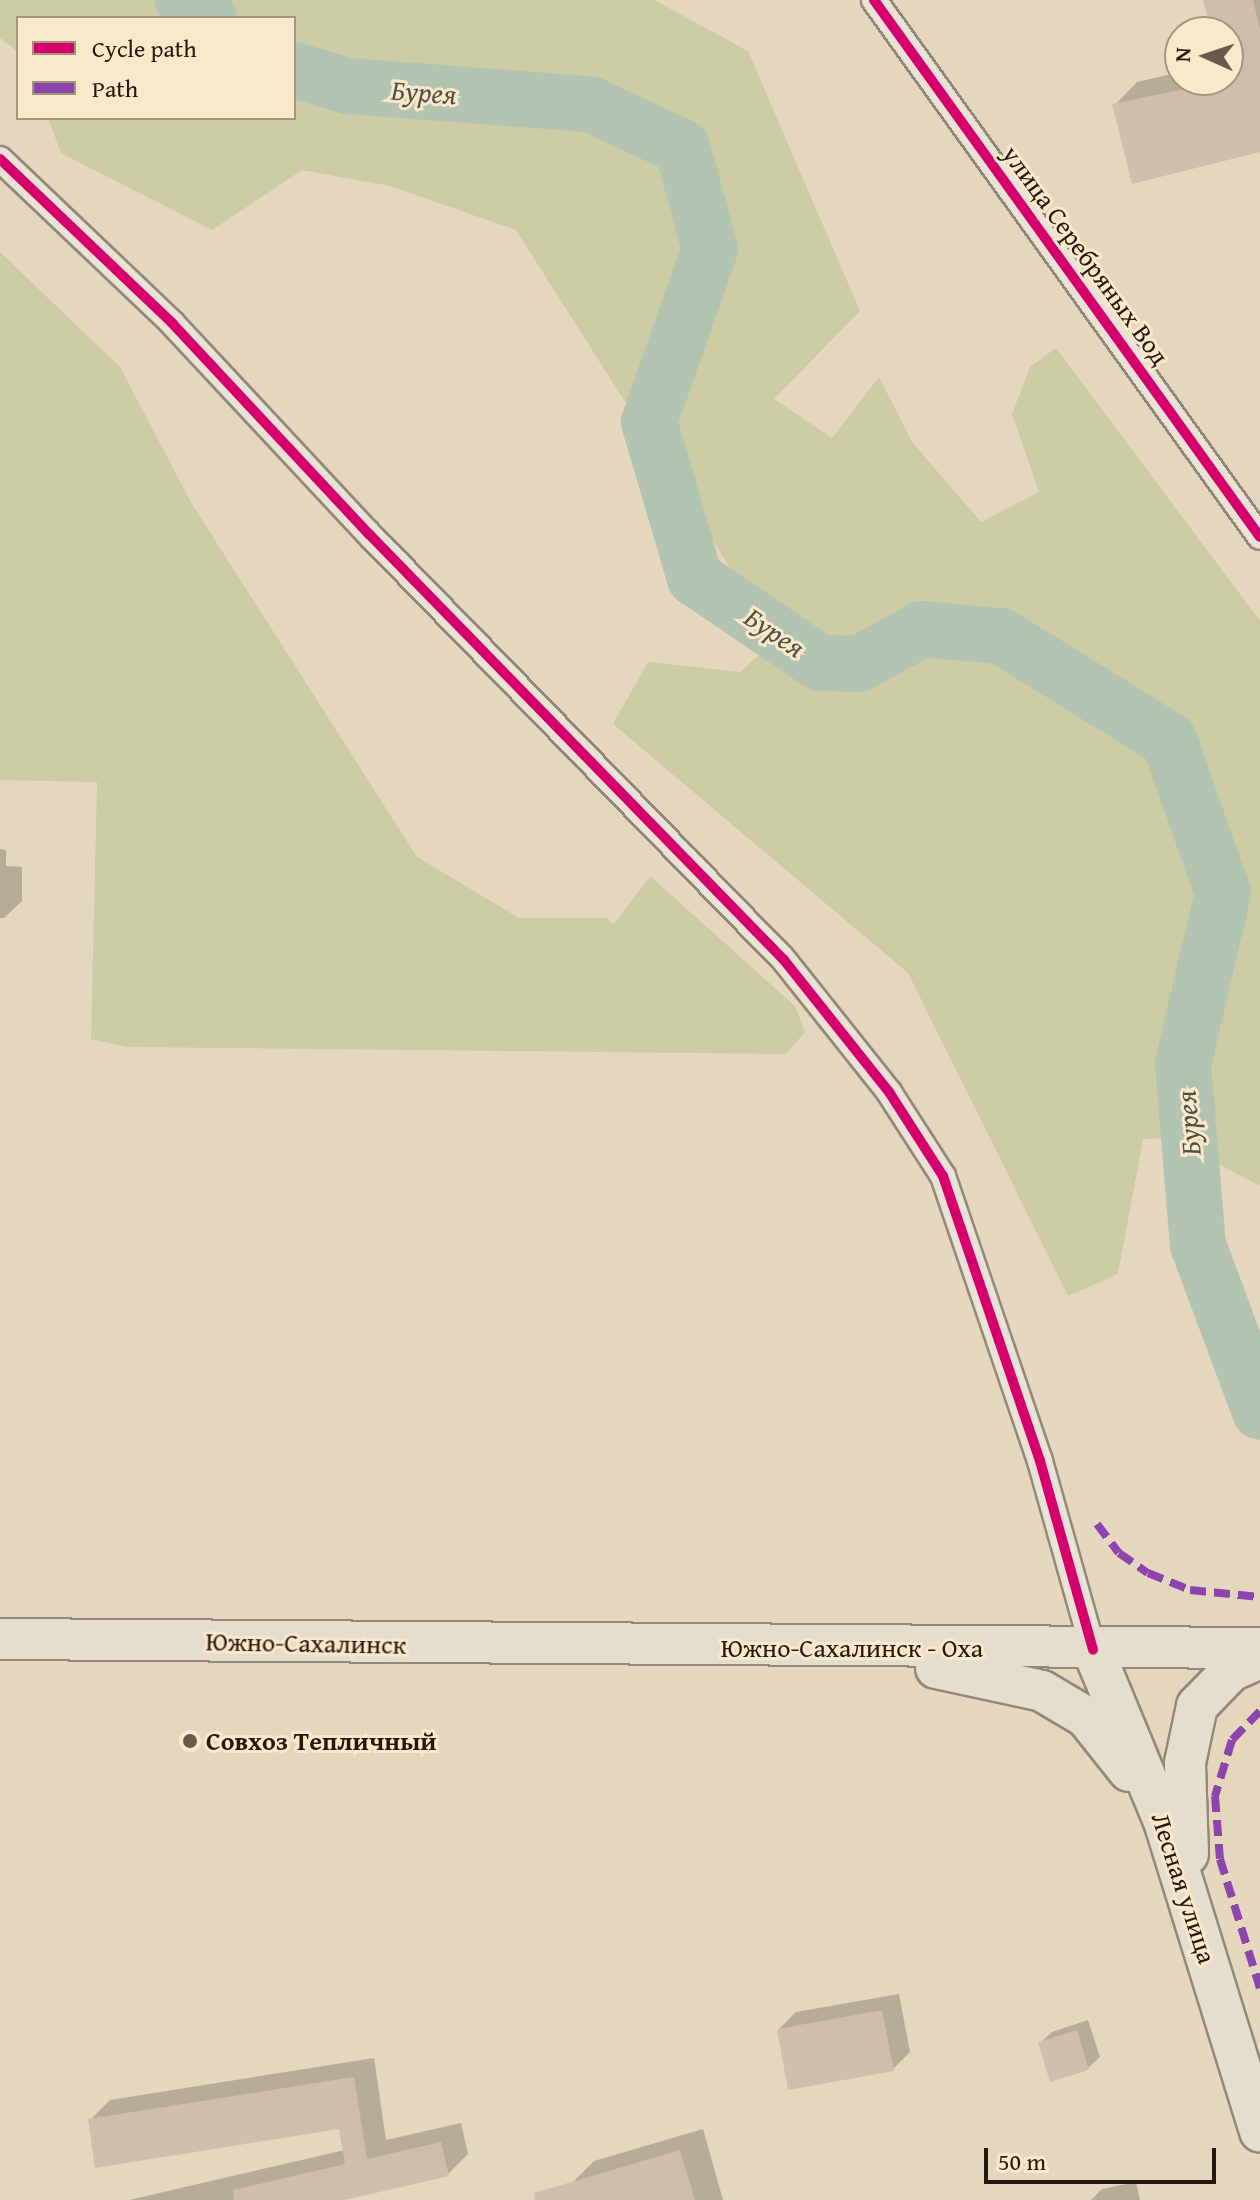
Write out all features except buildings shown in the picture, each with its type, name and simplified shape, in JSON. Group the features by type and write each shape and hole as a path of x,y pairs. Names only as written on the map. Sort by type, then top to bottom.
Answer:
{"main road":[{"name":"Южно-Сахалинск","path":"0,1639 612,1647"},
{"name":"Южно-Сахалинск - Оха","path":"612,1647 1260,1648"},
{"path":"806,1648 975,1673 1042,1691 1086,1717 1157,1806"},
{"name":"Лесная улица","path":"1093,1650 1157,1806 1260,2131"},
{"path":"1190,1906 1185,1763 1197,1706 1231,1671 1260,1658"}],"street":[{"name":"улица Серебряных Вод","path":"874,0 1260,537"},
{"path":"0,159 172,323 369,534 784,960 889,1092 943,1176 1040,1461 1093,1650"}],"green space":[{"path":"0,0 654,0 748,51 860,311 774,399 832,438 879,377 912,442 981,522 1039,492 1012,414 1030,367 1056,348 1260,621 1260,1186 1169,1138 1143,1139 1118,1274 1068,1296 908,973 613,724 648,662 740,672 776,640 516,230 390,186 302,170 212,230 61,153 49,120 296,120 296,16 16,16 16,50 0,38"},
{"path":"0,252 120,367 192,504 417,857 519,918 607,918 614,924 650,876 795,1006 805,1032 786,1054 127,1047 91,1039 97,782 0,780"}],"waterway":[{"name":"Бурея","path":"183,0 206,16"},
{"name":"Бурея","path":"296,71 348,86 590,104 682,147 710,249 649,422 695,578 820,663 859,664 922,629 1001,636 1169,740 1223,893 1183,1064 1198,1245 1260,1412"}],"marked path":[{"path":"1097,1524 1119,1553 1148,1573 1190,1590 1260,1597"},
{"path":"1260,1711 1232,1740 1215,1796 1220,1859 1260,1988"}],"cycle path":[{"path":"874,0 1260,537"},
{"path":"0,159 172,323 369,534 784,960 889,1092 943,1176 1040,1461 1093,1650"}],"place":[{"name":"Совхоз Тепличный","path":"190,1741"}]}
